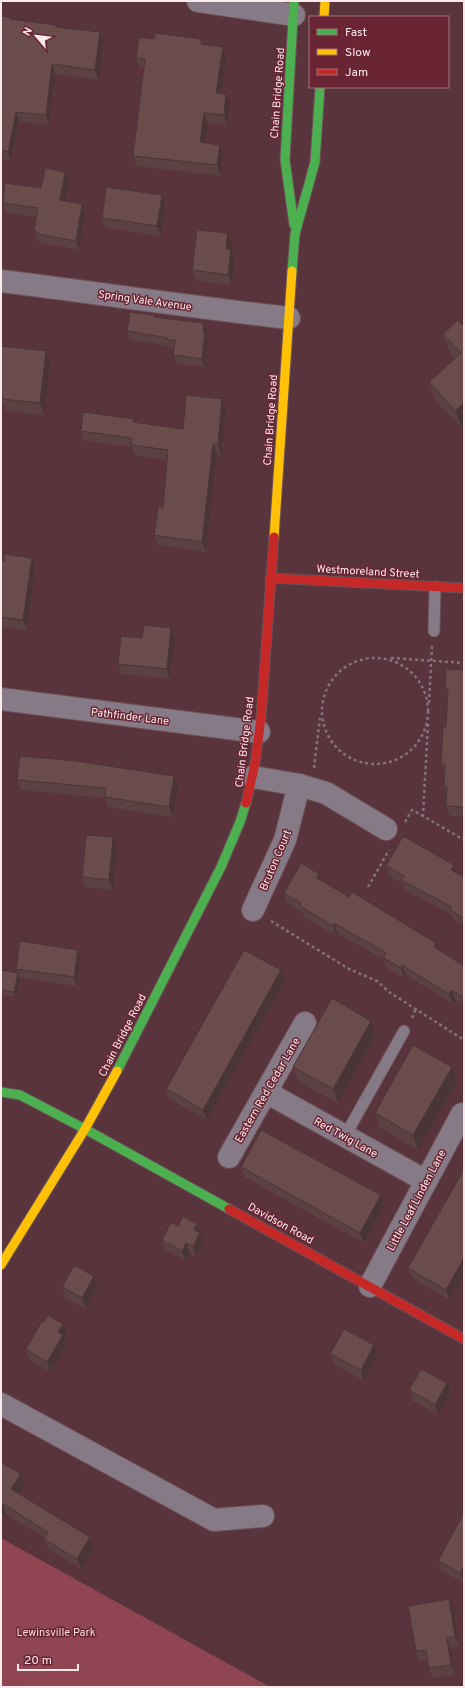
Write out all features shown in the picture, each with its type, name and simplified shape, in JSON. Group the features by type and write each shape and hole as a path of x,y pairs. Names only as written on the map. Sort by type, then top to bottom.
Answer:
{"main road":[{"path":"324,16 325,1"},
{"name":"Chain Bridge Road","path":"294,8 285,160 295,234"},
{"name":"Chain Bridge Road","path":"1,1265 86,1129 127,1052 221,867 240,822 250,792 259,732 295,234 315,162 320,88"},
{"name":"Westmoreland Street","path":"270,578 464,588"},
{"name":"Davidson Road","path":"1,1092 20,1095 86,1129 464,1338"}],"street":[{"path":"198,1 294,8"},
{"name":"Spring Vale Avenue","path":"1,281 107,294 168,304 289,318"},
{"name":"Pathfinder Lane","path":"1,699 259,732"},
{"path":"253,778 305,787 326,793 386,829"},
{"name":"Bruton Court","path":"253,910 286,840 305,787"},
{"name":"Eastern Red Cedar Lane","path":"229,1157 305,1022"},
{"name":"Red Twig Lane","path":"266,1092 426,1181"},
{"name":"Little Leaf Linden Lane","path":"370,1286 462,1114"},
{"path":"1,1404 214,1520 263,1516"}],"lane":[{"path":"434,630 435,587"},
{"path":"345,1136 404,1031"}],"path":[{"path":"434,630 422,816 464,840"},
{"path":"305,787 317,757 324,694 330,681 339,671 351,663 362,659 375,657 464,663"},
{"path":"322,707 322,721 326,734 334,745 344,754 356,761 368,764 381,764 393,761 409,752 421,737 426,726 428,713 427,701 424,689 418,678 399,662 387,658"},
{"path":"253,910 349,969 377,981 388,992 464,1040"}],"green space":[{"name":"Lewinsville Park","path":"1,1538 270,1687 1,1687"}],"building":[{"path":"1,16 10,17 10,19 56,25 56,27 100,32 95,70 52,64 46,115 16,112 8,152 1,150"},
{"path":"155,33 201,39 201,44 223,47 216,93 226,94 224,115 204,113 200,142 220,145 217,165 133,156 145,59 136,58 139,37 154,39"},
{"path":"45,168 65,172 60,200 82,204 76,241 38,234 38,232 34,231 38,208 3,203 5,183 41,188"},
{"path":"106,187 162,195 157,226 102,218"},
{"path":"197,230 228,233 226,249 231,249 228,275 192,270"},
{"path":"130,312 154,315 154,317 204,323 203,332 205,332 202,359 173,355 175,340 167,340 168,338 127,331"},
{"path":"458,320 462,325 464,323 464,403 455,411 429,382 461,353 443,334"},
{"path":"1,346 46,351 40,403 2,399"},
{"path":"186,395 222,399 218,444 213,444 202,542 154,535 158,507 163,507 168,450 131,445 132,438 81,431 83,412 134,419 133,422 183,429"},
{"path":"4,554 32,558 23,620 1,617 1,560 4,561"},
{"path":"144,625 171,628 167,669 118,664 121,636 142,638"},
{"path":"446,669 464,670 464,807 446,806 447,786 444,786 445,764 441,764 443,727 446,727 448,689 445,689"},
{"path":"20,756 76,761 174,776 169,807 105,797 106,788 17,780"},
{"path":"86,835 113,837 109,880 82,877"},
{"path":"403,836 454,865 451,870 464,877 464,918 450,910 452,907 401,880 404,876 386,866"},
{"path":"301,863 319,874 317,878 349,897 352,892 436,943 434,947 464,966 464,998 452,990 449,994 402,965 401,968 383,958 386,953 334,923 333,926 300,906 301,903 284,893"},
{"path":"20,941 78,950 74,977 16,969"},
{"path":"244,950 281,970 203,1110 166,1089"},
{"path":"1,970 18,973 14,992 1,990"},
{"path":"332,998 371,1021 333,1089 293,1067"},
{"path":"413,1045 452,1067 413,1135 375,1113"},
{"path":"261,1130 381,1195 360,1233 241,1167"},
{"path":"464,1169 464,1258 446,1290 408,1268"},
{"path":"183,1216 197,1224 194,1230 200,1233 193,1246 186,1243 182,1251 162,1240 171,1222 178,1226"},
{"path":"74,1265 94,1276 82,1298 62,1287"},
{"path":"48,1315 63,1324 58,1332 63,1335 47,1362 26,1349 42,1321 44,1322"},
{"path":"344,1329 374,1345 361,1370 330,1354"},
{"path":"421,1369 447,1383 435,1405 409,1390"},
{"path":"1,1462 21,1474 11,1489 90,1537 77,1559 44,1539 48,1532 3,1504 1,1507"},
{"path":"464,1513 464,1565 460,1573 438,1561"},
{"path":"449,1599 455,1636 447,1638 451,1665 429,1668 426,1650 416,1651 408,1606"}],"traffic: fast":[{"path":"294,1 285,160 294,225"},
{"path":"292,271 295,234 315,162 320,88"},
{"path":"117,1071 221,867 240,822 246,803"},
{"path":"1,1092 20,1095 85,1129 229,1209"}],"traffic: slow":[{"path":"324,16 325,1"},
{"path":"274,537 292,271"},
{"path":"1,1265 85,1129 117,1071"}],"traffic: jam":[{"path":"246,803 255,764 261,718 274,537"},
{"path":"270,578 464,588"},
{"path":"229,1209 464,1339"}]}
